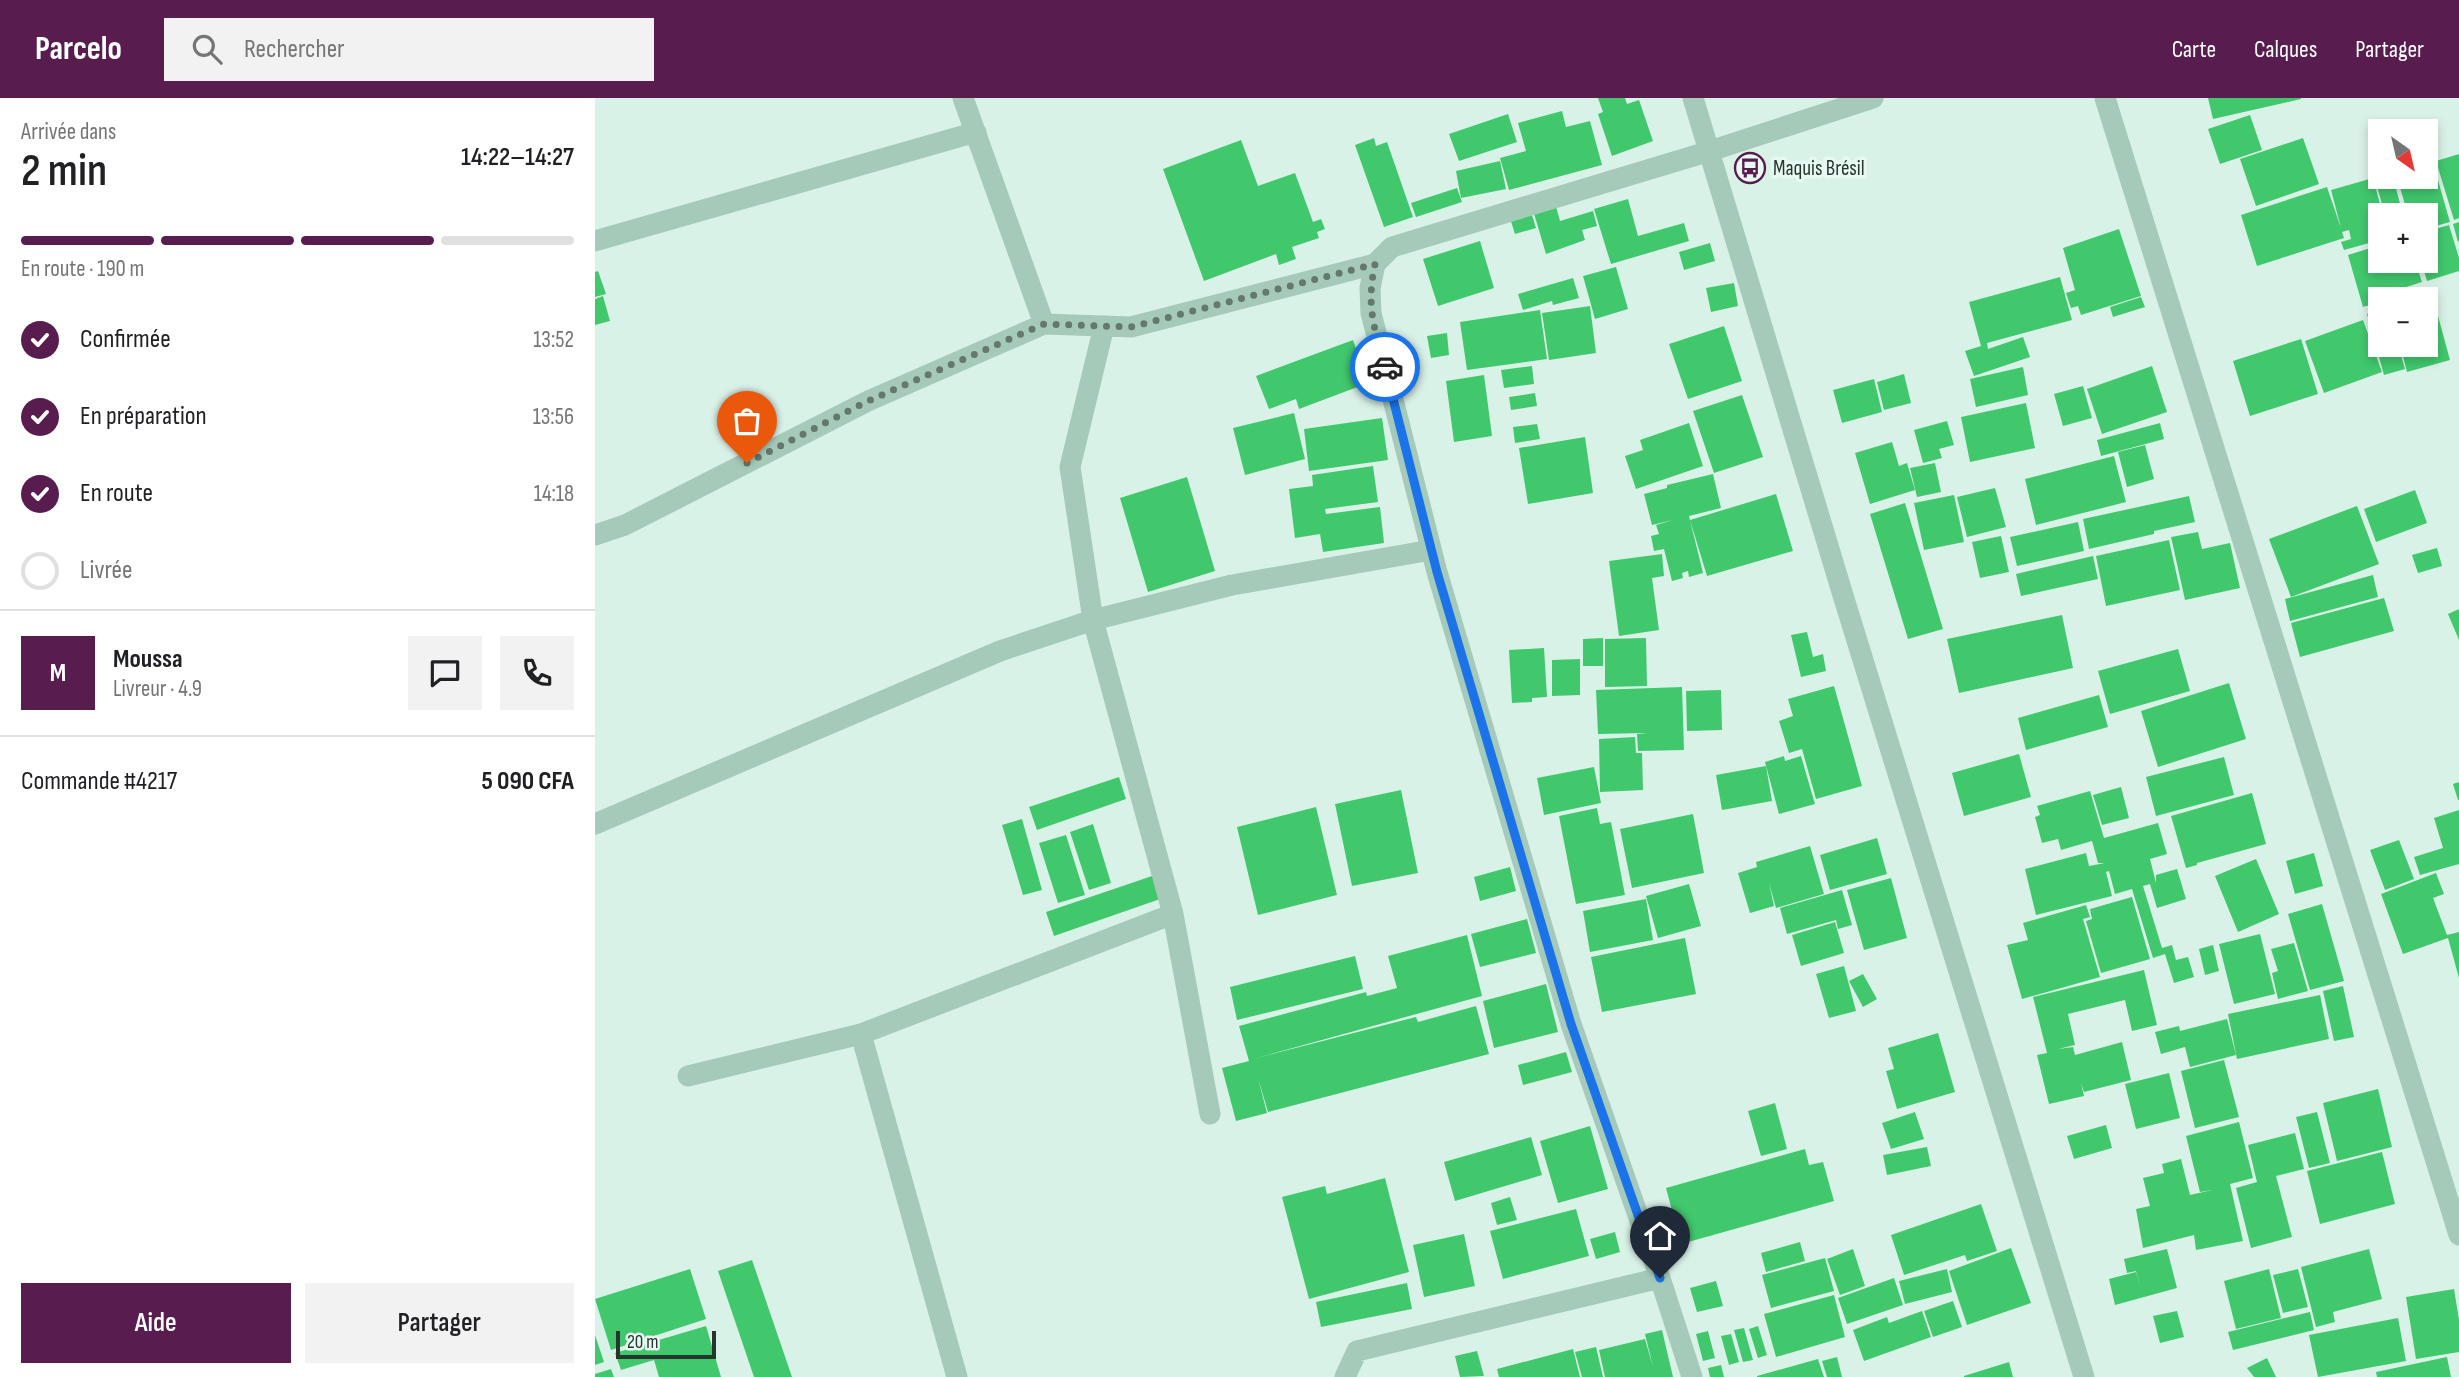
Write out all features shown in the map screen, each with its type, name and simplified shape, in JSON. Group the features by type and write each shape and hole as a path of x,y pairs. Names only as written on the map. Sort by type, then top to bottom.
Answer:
{"street":[{"path":"963,98 1044,324"},
{"path":"1693,98 2084,1377"},
{"path":"595,535 625,525 868,401 1044,324 1131,327 1375,264 1392,247 1710,151 1873,98"},
{"path":"2105,98 2459,1235"},
{"path":"595,241 976,132"},
{"path":"1375,264 1370,288 1371,313 1431,550 1571,1024 1692,1377"},
{"path":"1104,326 1070,467 1093,620 1173,914 1210,1114"},
{"path":"595,824 1000,651 1093,620 1232,586 1431,550"},
{"path":"688,1076 860,1034 1173,914"},
{"path":"860,1034 957,1377"},
{"path":"1345,1377 1357,1351 1660,1278"}],"building":[{"path":"1598,98 1625,98 1627,104 1639,100 1653,141 1612,156 1598,114 1603,112"},
{"path":"2208,98 2301,98 2301,99 2213,119"},
{"path":"1562,111 1566,127 1590,121 1602,165 1509,190 1500,158 1526,151 1518,123"},
{"path":"1508,114 1517,142 1459,161 1449,134"},
{"path":"2250,115 2262,150 2220,164 2208,129"},
{"path":"1374,138 1376,146 1387,142 1413,217 1384,227 1355,145"},
{"path":"2303,138 2319,184 2256,206 2240,159"},
{"path":"1241,140 1258,186 1295,173 1313,222 1321,219 1325,229 1317,232 1319,238 1292,247 1296,259 1279,265 1276,254 1204,281 1163,169"},
{"path":"2459,154 2459,218 2454,220 2438,168 2438,160"},
{"path":"1500,161 1506,189 1461,198 1456,171"},
{"path":"2368,179 2368,189 2376,189 2380,203 2368,203 2368,243 2344,250 2341,242 2351,239 2349,230 2342,232 2344,238 2257,266 2241,215 2327,187 2341,228 2331,190"},
{"path":"2438,180 2450,222 2438,225 2438,203 2405,203 2400,189 2438,189"},
{"path":"1457,188 1462,202 1416,217 1411,203"},
{"path":"2378,189 2396,189 2400,203 2382,203"},
{"path":"1628,199 1638,236 1684,223 1689,241 1611,264 1594,209"},
{"path":"1555,203 1560,221 1593,211 1597,226 1582,230 1585,240 1546,254 1533,210"},
{"path":"1530,209 1536,228 1515,234 1509,215"},
{"path":"2459,222 2459,241 2458,242 2453,224"},
{"path":"2449,225 2459,258 2459,271 2427,281 2425,273 2438,273 2438,228"},
{"path":"2119,229 2141,296 2081,315 2078,306 2071,308 2066,293 2075,290 2063,248"},
{"path":"1480,241 1494,288 1438,306 1423,259"},
{"path":"1710,243 1715,261 1684,270 1679,252"},
{"path":"2368,249 2368,273 2419,273 2422,282 2406,287 2368,287 2368,306 2363,307 2348,255"},
{"path":"1616,267 1628,309 1595,319 1583,276"},
{"path":"598,271 606,294 595,297 595,272"},
{"path":"2060,277 2072,320 1987,343 1988,349 2023,337 2030,357 1974,376 1965,351 1981,346 1969,302"},
{"path":"1573,278 1579,298 1553,305 1552,301 1523,310 1518,294"},
{"path":"1734,283 1738,306 1711,312 1706,288"},
{"path":"603,296 610,321 595,325 595,299"},
{"path":"2141,297 2145,307 2113,317 2110,307"},
{"path":"1590,306 1596,353 1549,360 1542,313"},
{"path":"1540,310 1547,359 1467,370 1460,322"},
{"path":"2438,316 2450,360 2407,372 2403,357 2438,357"},
{"path":"2363,320 2368,334 2368,357 2377,357 2382,372 2324,393 2305,341"},
{"path":"1724,326 1742,381 1688,399 1669,344"},
{"path":"1447,333 1449,355 1431,358 1427,336"},
{"path":"2301,339 2318,394 2250,416 2233,361"},
{"path":"1353,340 1368,383 1299,409 1296,399 1269,409 1256,376"},
{"path":"2379,357 2402,357 2405,369 2384,375"},
{"path":"1532,366 1534,384 1504,388 1501,370"},
{"path":"2152,366 2167,412 2102,434 2087,389"},
{"path":"2023,367 2028,395 1976,407 1970,379"},
{"path":"1904,374 1911,403 1884,410 1877,382"},
{"path":"1484,375 1492,436 1454,442 1446,381"},
{"path":"1874,379 1882,412 1842,423 1833,390"},
{"path":"2083,386 2092,418 2063,426 2054,394"},
{"path":"1535,393 1537,406 1511,410 1509,397"},
{"path":"1742,395 1763,457 1714,473 1693,411"},
{"path":"2026,403 2035,448 1970,462 1961,417"},
{"path":"1294,413 1305,459 1245,475 1233,428"},
{"path":"1382,418 1388,460 1309,471 1304,429"},
{"path":"1947,421 1954,445 1939,449 1942,458 1923,463 1914,430"},
{"path":"1689,423 1703,466 1636,489 1625,456 1643,450 1640,440"},
{"path":"2160,423 2164,439 2101,456 2097,440"},
{"path":"1537,424 1540,439 1515,443 1513,427"},
{"path":"1585,437 1593,493 1528,504 1519,448"},
{"path":"1892,442 1899,466 1907,463 1915,490 1870,504 1855,453"},
{"path":"2145,445 2154,479 2127,487 2118,452"},
{"path":"2114,456 2126,502 2036,525 2025,479"},
{"path":"1935,463 1941,492 1917,497 1910,468"},
{"path":"1373,466 1378,502 1325,509 1326,514 1380,507 1384,543 1323,552 1320,534 1295,538 1289,489 1313,486 1312,475"},
{"path":"1713,474 1721,508 1689,516 1703,573 1689,577 1688,571 1682,573 1683,578 1672,581 1664,549 1654,551 1651,536 1659,534 1656,525 1673,520 1652,525 1644,494 1667,488 1667,485"},
{"path":"1187,477 1215,571 1148,592 1120,498"},
{"path":"1995,488 2006,527 1967,537 1957,497"},
{"path":"2415,490 2427,523 2376,542 2364,509"},
{"path":"1776,494 1793,551 1707,576 1690,520"},
{"path":"1954,495 1964,542 1924,550 1914,503"},
{"path":"2189,496 2195,522 2089,549 2083,519"},
{"path":"1905,503 1943,629 1908,639 1870,514"},
{"path":"2357,506 2379,564 2291,597 2269,539"},
{"path":"2078,522 2084,551 2017,566 2010,537"},
{"path":"2198,532 2202,549 2230,543 2240,588 2185,600 2171,537"},
{"path":"2001,536 2009,572 1980,578 1972,542"},
{"path":"2169,540 2180,590 2106,606 2096,556"},
{"path":"2437,548 2442,566 2418,573 2412,555"},
{"path":"1662,554 1664,576 1652,578 1659,630 1619,636 1609,561"},
{"path":"2093,556 2098,579 2021,596 2016,574"},
{"path":"2373,575 2378,597 2290,621 2285,599"},
{"path":"2384,598 2394,631 2300,657 2291,623"},
{"path":"2459,609 2459,640 2448,614"},
{"path":"2062,615 2073,668 1959,693 1947,639"},
{"path":"1807,632 1813,657 1823,654 1826,671 1801,677 1791,635"},
{"path":"1603,638 1603,666 1583,666 1583,639"},
{"path":"1646,638 1647,686 1605,687 1605,639"},
{"path":"1544,648 1547,697 1532,698 1532,702 1512,703 1509,650"},
{"path":"2178,649 2190,691 2110,714 2098,671"},
{"path":"1580,659 1580,695 1552,696 1552,660"},
{"path":"2229,683 2246,739 2158,767 2141,711"},
{"path":"1834,686 1862,786 1816,799 1802,749 1789,753 1779,721 1793,716 1788,699"},
{"path":"1682,687 1684,750 1638,751 1637,734 1647,733 1598,734 1596,690"},
{"path":"1721,690 1722,730 1687,731 1686,691"},
{"path":"2099,695 2108,727 2026,750 2018,718"},
{"path":"1635,737 1636,753 1642,753 1643,790 1600,792 1599,739"},
{"path":"2019,754 2031,797 1964,816 1952,773"},
{"path":"1784,756 1785,761 1801,756 1815,804 1779,814 1765,762"},
{"path":"2224,757 2234,795 2156,816 2146,777"},
{"path":"1766,766 1772,801 1722,810 1716,775"},
{"path":"1594,767 1601,803 1544,815 1537,778"},
{"path":"1119,777 1126,799 1037,830 1029,807"},
{"path":"2459,782 2459,800 2458,800 2453,784"},
{"path":"2121,787 2129,818 2102,825 2093,795"},
{"path":"1401,790 1418,873 1352,886 1335,804"},
{"path":"2090,791 2104,838 2158,823 2167,854 2150,859 2156,883 2156,875 2177,869 2186,899 2157,908 2150,884 2143,886 2162,948 2172,945 2176,960 2188,957 2194,977 2174,983 2165,954 2153,958 2132,889 2115,894 2109,871 2106,872 2112,896 2036,915 2025,869 2086,853 2089,866 2105,863 2098,863 2092,841 2061,850 2058,839 2042,843 2035,817 2040,815 2037,806"},
{"path":"2252,793 2266,844 2186,868 2171,816"},
{"path":"1316,807 1337,895 1258,915 1237,827"},
{"path":"1597,808 1600,824 1611,822 1625,895 1576,904 1559,816"},
{"path":"2459,810 2459,864 2420,875 2414,857 2443,848 2434,818"},
{"path":"1693,814 1704,873 1632,888 1620,829"},
{"path":"1022,819 1042,890 1023,895 1002,825"},
{"path":"1093,824 1111,883 1089,890 1070,832"},
{"path":"1066,835 1085,895 1058,903 1039,843"},
{"path":"1877,838 1887,874 1830,890 1820,855"},
{"path":"2399,840 2414,879 2385,890 2370,850"},
{"path":"1810,846 1824,894 1776,908 1769,883 1774,906 1750,913 1738,873 1757,867 1756,862"},
{"path":"2314,853 2323,886 2295,894 2286,861"},
{"path":"2256,859 2279,914 2238,932 2215,876"},
{"path":"1510,867 1516,891 1480,901 1474,877"},
{"path":"2436,873 2444,894 2433,898 2447,935 2459,932 2459,978 2448,938 2403,954 2381,894"},
{"path":"1155,875 1163,898 1054,936 1046,912"},
{"path":"1891,878 1907,938 1864,950 1847,890"},
{"path":"1689,884 1701,926 1658,938 1646,896"},
{"path":"1842,890 1852,925 1838,929 1836,920 1787,934 1780,908"},
{"path":"2132,897 2150,959 2101,973 2086,921 2092,919 2090,909"},
{"path":"1646,899 1653,940 1590,952 1583,911"},
{"path":"2322,904 2344,981 2310,990 2288,914"},
{"path":"2086,905 2090,917 2083,919 2100,977 2022,999 2007,945 2028,940 2023,923"},
{"path":"1527,919 1536,953 1480,967 1471,934"},
{"path":"1835,922 1844,953 1801,966 1792,935"},
{"path":"2260,934 2275,994 2234,1004 2219,944"},
{"path":"1467,935 1482,996 1253,1059 1416,1017 1418,1022 1476,1006 1489,1054 1268,1112 1258,1078 1267,1113 1236,1121 1222,1068 1249,1061 1239,1026 1366,992 1367,996 1397,988 1388,956"},
{"path":"1685,938 1696,994 1602,1012 1591,957"},
{"path":"2294,943 2308,991 2278,999 2272,973 2278,971 2271,949"},
{"path":"2213,945 2219,971 2205,975 2199,949"},
{"path":"1355,956 1363,989 1237,1020 1230,987"},
{"path":"1844,966 1856,1011 1829,1018 1816,974"},
{"path":"2144,970 2157,1025 2132,1031 2125,1000 2068,1014 2075,1045 2058,1049 2073,1047 2075,1055 2122,1042 2131,1080 2084,1092 2081,1083 2084,1096 2049,1104 2037,1055 2047,1053 2033,997"},
{"path":"1863,974 1877,999 1863,1007 1849,981"},
{"path":"1546,984 1558,1032 1494,1048 1483,1001"},
{"path":"2343,986 2354,1037 2334,1041 2323,991"},
{"path":"2320,995 2329,1039 2237,1059 2228,1014"},
{"path":"2227,1019 2236,1055 2190,1067 2185,1047 2161,1054 2155,1032 2179,1026 2180,1031"},
{"path":"1938,1033 1955,1092 1897,1109 1886,1071 1894,1069 1888,1048"},
{"path":"1566,1052 1572,1072 1523,1085 1518,1065"},
{"path":"2224,1060 2239,1117 2195,1128 2181,1071"},
{"path":"2169,1073 2180,1118 2136,1129 2125,1084"},
{"path":"2378,1089 2392,1147 2337,1161 2323,1103"},
{"path":"1775,1103 1787,1149 1761,1156 1748,1111"},
{"path":"1915,1112 1924,1139 1891,1149 1882,1123"},
{"path":"2317,1112 2330,1163 2309,1168 2296,1117"},
{"path":"2239,1122 2253,1178 2230,1184 2243,1241 2196,1250 2194,1235 2143,1248 2136,1209 2150,1206 2143,1178 2164,1173 2162,1164 2181,1159 2190,1195 2212,1190 2200,1192 2186,1136"},
{"path":"2106,1125 2112,1148 2074,1159 2067,1136"},
{"path":"1590,1126 1608,1189 1558,1203 1540,1141"},
{"path":"2295,1133 2304,1169 2276,1176 2292,1237 2251,1248 2236,1188 2257,1182 2248,1145"},
{"path":"1531,1137 1542,1175 1455,1201 1444,1162"},
{"path":"1927,1147 1931,1166 1887,1175 1883,1155"},
{"path":"1805,1149 1809,1165 1823,1162 1834,1201 1681,1244 1666,1188"},
{"path":"2382,1152 2395,1204 2320,1224 2307,1171"},
{"path":"1385,1178 1409,1272 1309,1299 1282,1197 1325,1186 1327,1194"},
{"path":"1510,1197 1517,1220 1497,1225 1491,1203"},
{"path":"1981,1204 1997,1251 1967,1261 1965,1255 1904,1275 1891,1235"},
{"path":"1576,1209 1589,1256 1503,1279 1490,1231"},
{"path":"1615,1232 1620,1252 1596,1259 1590,1239"},
{"path":"1464,1234 1475,1286 1424,1297 1413,1245"},
{"path":"1800,1242 1805,1261 1766,1272 1761,1253"},
{"path":"2011,1248 2031,1303 1967,1325 1949,1271"},
{"path":"1853,1249 1865,1286 1840,1295 1827,1259"},
{"path":"2167,1249 2177,1288 2115,1305 2109,1279 2136,1272 2141,1289 2136,1271 2127,1273 2124,1259"},
{"path":"2369,1249 2382,1299 2333,1312 2335,1322 2316,1327 2301,1267"},
{"path":"1825,1258 1834,1291 1771,1308 1762,1275"},
{"path":"752,1260 792,1377 754,1377 718,1271"},
{"path":"690,1269 706,1319 611,1350 595,1299"},
{"path":"1947,1269 1952,1292 1905,1304 1899,1281"},
{"path":"2269,1269 2281,1318 2236,1329 2224,1281"},
{"path":"2298,1269 2308,1307 2283,1313 2273,1275"},
{"path":"1894,1278 1903,1305 1847,1324 1838,1298"},
{"path":"1716,1281 1723,1306 1697,1312 1690,1288"},
{"path":"1407,1283 1412,1309 1321,1327 1316,1302"},
{"path":"2454,1289 2459,1320 2459,1352 2416,1359 2406,1297"},
{"path":"1834,1295 1845,1337 1776,1357 1764,1314"},
{"path":"1953,1301 1962,1327 1933,1337 1924,1311"},
{"path":"1922,1311 1931,1337 1864,1361 1853,1330 1887,1317 1889,1323"},
{"path":"2177,1311 2184,1337 2160,1343 2153,1316"},
{"path":"2310,1312 2314,1330 2233,1350 2228,1332"},
{"path":"2398,1318 2406,1361 2318,1377 2309,1335"},
{"path":"706,1326 721,1377 659,1377 654,1360 621,1370 615,1353"},
{"path":"1758,1326 1767,1355 1758,1358 1749,1329"},
{"path":"1744,1328 1753,1360 1743,1362 1734,1330"},
{"path":"1662,1330 1673,1377 1605,1377 1599,1350 1645,1339 1653,1367 1645,1334"},
{"path":"1708,1331 1715,1358 1703,1361 1696,1334"},
{"path":"1731,1334 1739,1362 1729,1365 1721,1336"},
{"path":"595,1335 604,1362 595,1365"},
{"path":"1596,1347 1603,1377 1582,1377 1575,1352"},
{"path":"1573,1349 1580,1377 1499,1377 1497,1369"},
{"path":"1477,1351 1484,1376 1460,1377 1455,1356"},
{"path":"1837,1357 1842,1377 1827,1377 1822,1361"},
{"path":"2447,1357 2451,1377 2377,1377 2376,1372"},
{"path":"2267,1358 2276,1377 2254,1377 2247,1368"},
{"path":"1818,1359 1824,1377 1757,1377 1757,1376"},
{"path":"2009,1362 2013,1377 1964,1377 1964,1376"},
{"path":"1721,1365 1724,1377 1710,1377 1708,1368"},
{"path":"611,1369 614,1377 595,1377 595,1374"}],"way so far":[{"path":"747,463 868,401 1044,324 1131,327 1375,264 1370,288 1371,313 1385,367"}],"place":[{"name":"Maquis Brésil","path":"1750,168"}],"route":[{"path":"1385,367 1437,572 1571,1024 1660,1278"}]}
